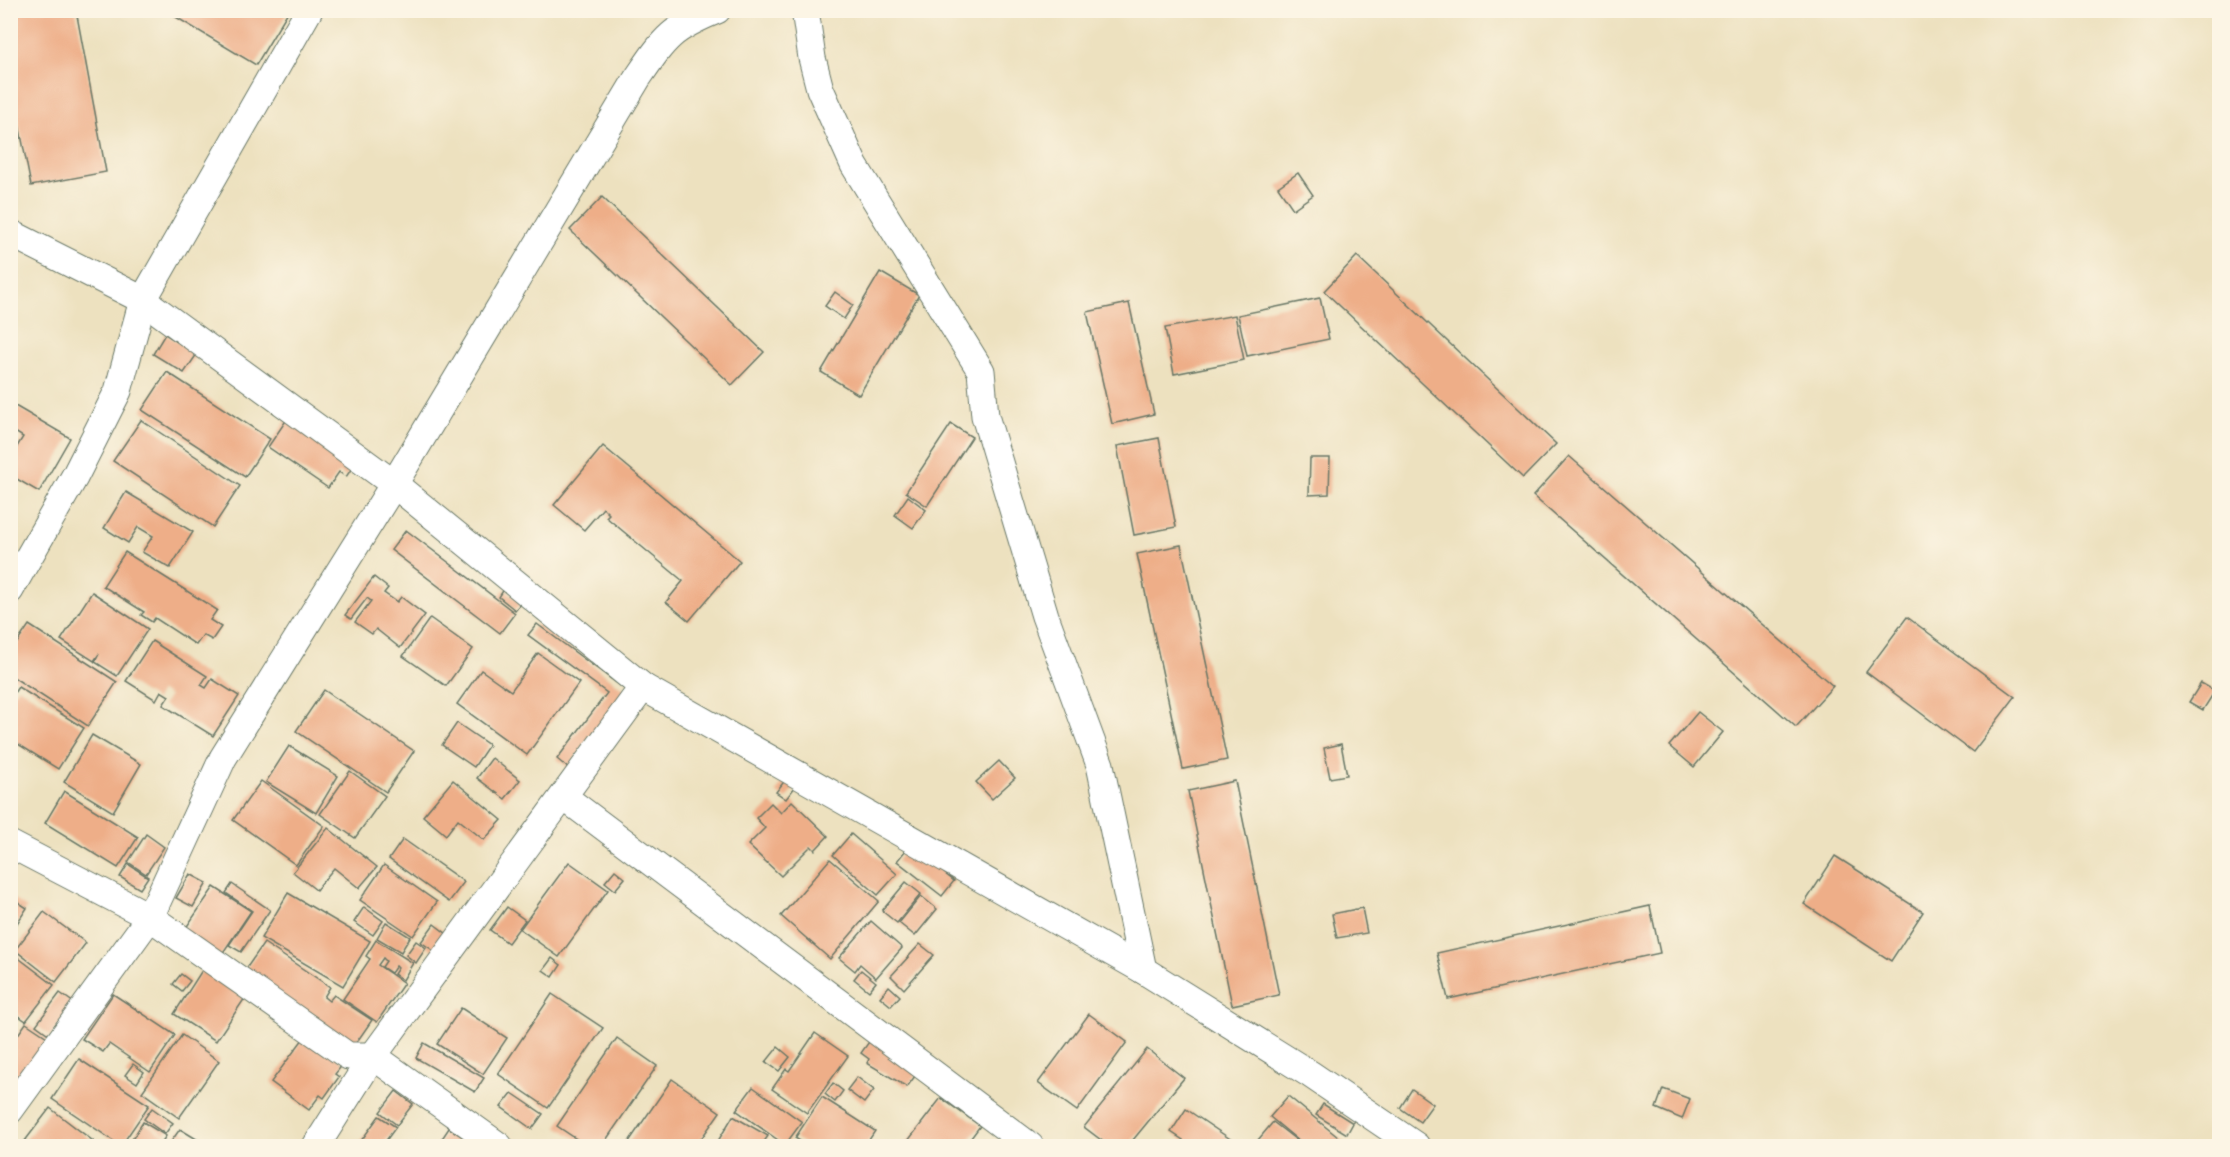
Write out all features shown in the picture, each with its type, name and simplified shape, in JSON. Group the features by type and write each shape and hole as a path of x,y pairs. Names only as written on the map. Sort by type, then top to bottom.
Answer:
{"street":[{"path":"10,590 75,476 118,391 143,300 309,10"},
{"path":"10,1110 150,917 223,758 394,484 649,61 661,43 683,24 717,10"},
{"path":"806,10 812,58 820,89 854,165 981,371 985,416 1039,593 1100,765 1143,970"},
{"path":"10,233 143,300 394,484 643,687 1143,970 1310,1074 1416,1146"},
{"path":"316,1146 374,1056 643,687"},
{"path":"564,796 1030,1146"},
{"path":"10,844 150,917 348,1056 374,1056 500,1146"}],"building":[{"path":"10,10 76,10 106,172 31,186 10,78"},
{"path":"164,10 289,10 256,65"},
{"path":"1298,173 1313,195 1293,209 1278,187"},
{"path":"602,197 764,352 732,385 570,230"},
{"path":"1357,256 1556,444 1523,478 1324,291"},
{"path":"880,272 919,295 859,395 821,372"},
{"path":"835,292 853,305 844,319 825,306"},
{"path":"1320,298 1329,339 1247,356 1238,315"},
{"path":"1129,303 1154,414 1112,424 1087,312"},
{"path":"1235,315 1244,360 1174,374 1165,328"},
{"path":"165,334 197,354 184,373 153,354"},
{"path":"167,372 270,439 245,477 142,410"},
{"path":"10,403 70,438 39,492 10,475 10,448 15,450 23,437 12,430 10,433"},
{"path":"287,419 354,465 346,477 339,472 328,488 268,447"},
{"path":"141,420 240,486 213,527 113,461"},
{"path":"951,424 972,437 927,506 906,492"},
{"path":"1159,438 1176,527 1134,535 1117,446"},
{"path":"603,446 740,561 689,621 666,602 683,581 606,517 609,514 603,508 584,530 554,505"},
{"path":"1569,456 1833,686 1796,727 1533,496"},
{"path":"1310,458 1330,458 1329,494 1309,495"},
{"path":"126,492 193,532 170,568 142,552 153,536 138,527 128,543 104,528"},
{"path":"908,496 926,510 913,528 895,515"},
{"path":"406,530 515,613 500,633 391,550"},
{"path":"1181,545 1227,760 1183,769 1137,554"},
{"path":"125,552 217,610 210,620 221,627 212,640 203,635 196,645 155,618 152,622 141,615 144,612 103,586"},
{"path":"374,577 388,588 384,593 397,602 401,597 425,615 400,648 376,629 372,634 355,622 371,601 367,598 351,619 345,615"},
{"path":"504,589 521,603 515,610 499,597"},
{"path":"92,592 148,629 117,676 95,662 99,654 94,661 61,640"},
{"path":"1907,617 2015,697 1973,752 1866,672"},
{"path":"430,618 473,649 446,686 403,656"},
{"path":"537,624 627,691 568,768 557,759 607,693 528,635"},
{"path":"29,625 117,682 88,726 10,675 10,653"},
{"path":"152,641 207,676 201,685 206,688 212,679 239,696 213,736 163,705 169,696 161,691 156,700 126,681"},
{"path":"538,653 579,683 527,755 457,704 481,670 511,691"},
{"path":"2201,683 2215,691 2203,710 2189,702"},
{"path":"18,687 84,728 58,769 10,739 10,699"},
{"path":"324,690 414,751 386,792 296,731"},
{"path":"1698,712 1723,732 1694,767 1669,746"},
{"path":"457,723 489,745 474,767 442,745"},
{"path":"92,735 141,764 113,812 64,782"},
{"path":"1341,744 1347,775 1330,778 1324,748"},
{"path":"289,746 338,776 316,813 266,782"},
{"path":"492,758 520,780 505,799 477,778"},
{"path":"999,761 1015,778 992,799 976,782"},
{"path":"350,771 385,796 355,838 320,814"},
{"path":"786,779 801,779 786,799 776,792"},
{"path":"453,780 502,820 484,840 458,819 446,835 423,816"},
{"path":"261,781 324,826 296,865 233,820"},
{"path":"1235,781 1279,995 1232,1005 1188,791"},
{"path":"64,791 138,837 118,868 45,823"},
{"path":"792,801 828,836 815,850 811,846 781,876 748,845 765,828 756,818 771,803 781,813"},
{"path":"328,828 377,867 359,888 334,868 316,890 293,872"},
{"path":"146,834 164,847 146,874 128,862"},
{"path":"851,834 897,874 878,895 833,855"},
{"path":"403,839 464,882 449,902 389,859"},
{"path":"909,846 954,881 942,896 897,861"},
{"path":"1835,856 1923,912 1891,961 1804,904"},
{"path":"830,859 879,901 830,959 781,916"},
{"path":"569,862 608,890 559,957 520,929"},
{"path":"128,864 148,877 140,889 120,877"},
{"path":"384,865 437,902 413,936 360,900"},
{"path":"615,870 625,878 615,890 605,882"},
{"path":"190,874 207,883 193,907 176,898"},
{"path":"906,882 921,894 897,923 882,911"},
{"path":"232,884 270,910 241,952 229,945 252,911 226,893"},
{"path":"214,887 251,911 218,960 181,935"},
{"path":"288,893 370,941 343,986 261,938"},
{"path":"921,896 937,909 915,936 899,923"},
{"path":"10,897 27,908 10,934"},
{"path":"1650,906 1660,953 1448,999 1437,953"},
{"path":"364,907 383,921 373,935 354,922"},
{"path":"507,907 525,920 508,943 490,930"},
{"path":"1362,908 1367,933 1337,938 1332,914"},
{"path":"44,912 86,943 56,982 15,950"},
{"path":"871,921 902,948 876,978 860,964 855,971 839,958"},
{"path":"386,922 410,937 401,952 377,938"},
{"path":"434,924 447,934 434,951 421,942"},
{"path":"376,940 413,963 403,980 394,974 398,968 396,966 391,973 382,967 386,961 383,958 378,965 404,983 377,1022 343,999 370,959 366,956"},
{"path":"416,941 426,948 416,963 406,955"},
{"path":"264,943 330,987 324,997 329,1001 334,995 372,1020 354,1046 243,973"},
{"path":"920,944 934,955 904,989 891,976"},
{"path":"12,953 54,985 26,1021 10,1010"},
{"path":"552,958 561,965 553,977 543,970"},
{"path":"206,964 249,992 216,1041 174,1014"},
{"path":"861,970 876,982 869,991 854,979"},
{"path":"181,974 190,981 182,991 173,984"},
{"path":"889,986 900,996 891,1006 880,997"},
{"path":"60,993 74,1003 51,1036 36,1025"},
{"path":"113,994 175,1035 150,1072 109,1044 103,1052 82,1039"},
{"path":"552,994 603,1028 548,1108 498,1074"},
{"path":"461,1008 507,1038 483,1074 437,1044"},
{"path":"1089,1014 1127,1042 1077,1111 1038,1083"},
{"path":"26,1023 50,1039 10,1098 10,1046"},
{"path":"815,1033 848,1056 807,1113 772,1089 786,1069 789,1071"},
{"path":"182,1035 219,1061 179,1118 142,1092"},
{"path":"306,1035 344,1063 335,1074 339,1077 324,1098 320,1095 309,1110 271,1082"},
{"path":"617,1038 657,1066 602,1146 587,1146 557,1126"},
{"path":"871,1039 918,1072 907,1087 867,1063 869,1059 861,1053"},
{"path":"424,1043 484,1078 475,1092 416,1058"},
{"path":"778,1047 790,1057 779,1071 766,1062"},
{"path":"1147,1049 1184,1078 1128,1146 1109,1146 1084,1127"},
{"path":"79,1059 149,1105 121,1146 52,1099"},
{"path":"133,1064 144,1072 137,1083 125,1075"},
{"path":"857,1077 874,1090 864,1103 847,1090"},
{"path":"672,1079 720,1112 696,1146 626,1146"},
{"path":"833,1083 843,1091 835,1102 825,1094"},
{"path":"753,1087 802,1122 785,1145 736,1110"},
{"path":"1412,1089 1433,1104 1420,1122 1400,1108"},
{"path":"1663,1089 1690,1099 1682,1119 1656,1108"},
{"path":"396,1091 413,1104 397,1125 380,1112"},
{"path":"512,1093 543,1114 532,1129 501,1107"},
{"path":"1288,1096 1344,1142 1340,1146 1305,1146 1270,1117"},
{"path":"822,1097 875,1131 865,1146 808,1146 795,1138"},
{"path":"941,1098 980,1126 965,1146 904,1146"},
{"path":"1323,1104 1353,1123 1347,1134 1316,1115"},
{"path":"50,1108 93,1141 89,1146 21,1146"},
{"path":"152,1108 173,1123 165,1134 144,1119"},
{"path":"1186,1109 1236,1143 1234,1146 1179,1146 1183,1140 1171,1132"},
{"path":"379,1116 396,1127 382,1146 358,1145"},
{"path":"733,1116 768,1136 761,1146 715,1146"},
{"path":"143,1122 166,1136 159,1146 128,1146"},
{"path":"1273,1122 1304,1146 1253,1146"},
{"path":"449,1128 466,1139 461,1146 437,1146"},
{"path":"180,1129 208,1146 168,1146"}]}
